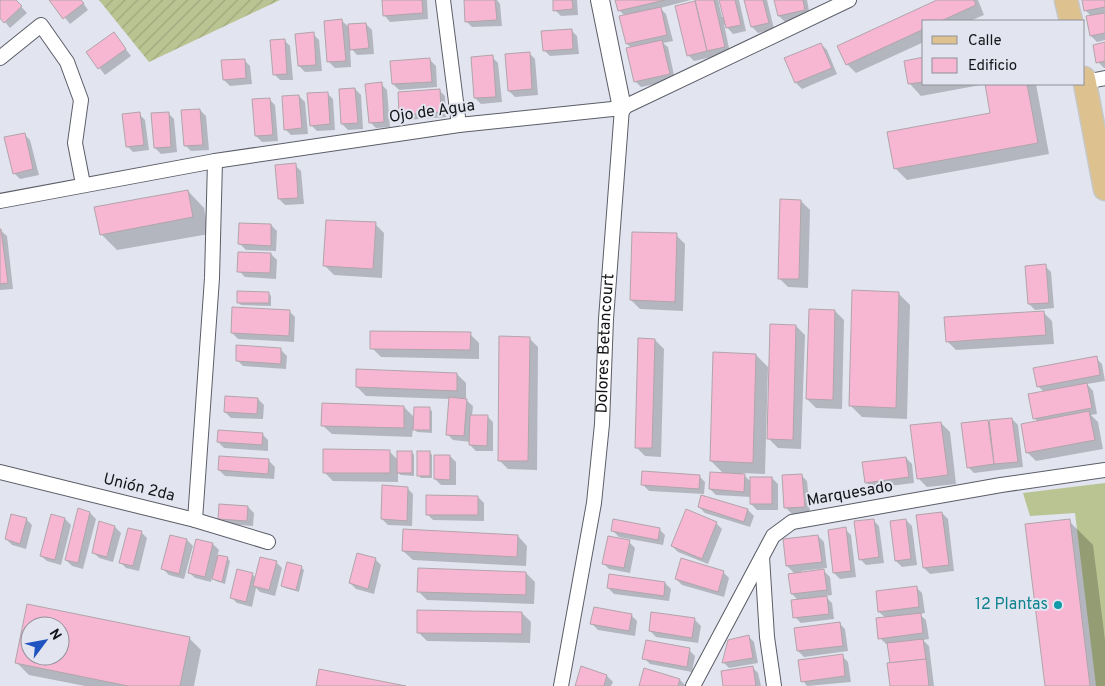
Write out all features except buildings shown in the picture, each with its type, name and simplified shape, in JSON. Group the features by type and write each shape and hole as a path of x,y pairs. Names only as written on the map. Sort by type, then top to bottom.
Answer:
{"main road":[{"path":"1066,0 1071,20"},
{"path":"1091,79 1105,189"}],"street":[{"path":"443,0 459,125"},
{"name":"Dolores Betancourt","path":"561,686 594,503 602,424 606,319 622,108 600,0"},
{"name":"Ojo de Agua","path":"0,201 214,161 459,125 622,108 824,6 849,0"},
{"path":"0,58 40,25 67,62 82,100 75,143 83,184"},
{"path":"195,520 212,278 214,161"},
{"name":"Marquesado","path":"693,686 773,536 792,522 1001,485 1105,470"},
{"name":"Unión 2da","path":"0,472 195,520 268,542"},
{"path":"762,557 767,638 774,686"}],"green space":[{"path":"99,0 280,0 149,62"},
{"path":"1105,483 1105,686 1096,686 1075,513 1030,516 1023,493"}],"place":[{"name":"12 Plantas","path":"1058,605"}]}
